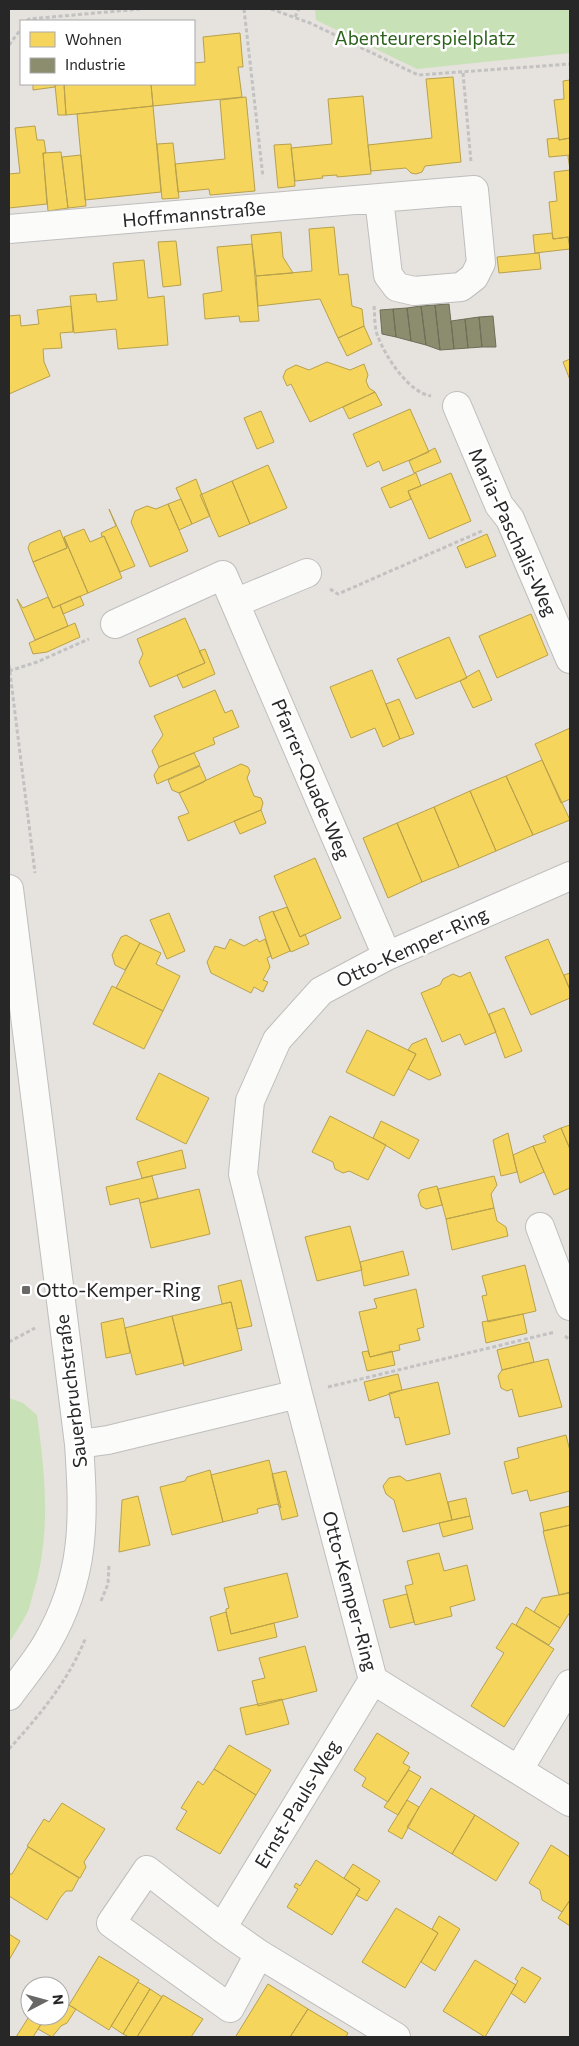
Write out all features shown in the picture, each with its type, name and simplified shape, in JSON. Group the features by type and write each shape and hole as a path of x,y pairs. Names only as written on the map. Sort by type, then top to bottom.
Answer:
{"street":[{"name":"Hoffmannstraße","path":"9,230 474,190"},
{"path":"379,199 388,275 397,287 414,291 461,287 474,277 481,262 474,190"},
{"name":"Maria-Paschalis-Weg","path":"456,406 499,505 510,519 570,658"},
{"path":"234,603 307,573"},
{"name":"Pfarrer-Quade-Weg","path":"115,624 223,575 387,956"},
{"name":"Otto-Kemper-Ring","path":"570,876 387,956 321,991 277,1040 250,1101 243,1174 373,1680 570,1802"},
{"name":"Sauerbruchstraße","path":"9,890 79,1444 83,1502 81,1549 69,1598 46,1644 9,1696"},
{"path":"540,1227 570,1306"},
{"path":"79,1444 113,1439 298,1394"},
{"name":"Ernst-Pauls-Weg","path":"222,1928 373,1680"},
{"path":"518,1769 570,1684"},
{"path":"259,1954 230,2008 111,1923 147,1870 259,1954 396,2037"}],"path":[{"path":"28,20 140,9"},
{"path":"244,9 266,208"},
{"path":"271,9 295,18 418,75 570,64"},
{"path":"295,18 299,9"},
{"path":"9,44 20,30"},
{"path":"463,73 474,190"},
{"path":"388,275 373,296 377,335 402,377 423,394 446,398 456,406"},
{"path":"307,573 338,594 510,519"},
{"path":"9,671 37,662 108,631 115,624"},
{"path":"9,1342 38,1326 38,1336"},
{"path":"298,1394 558,1331 570,1340"}],"green space":[{"name":"Abenteurerspielplatz","path":"315,9 570,9 570,53 417,69 316,20"},
{"path":"9,1398 23,1403 37,1415 44,1480 45,1523 40,1566 30,1607 9,1643"}],"building: Wohnen":[{"path":"240,33 243,67 238,67 242,97 153,106 151,85 195,85 195,63 205,62 203,37"},
{"path":"453,77 461,162 425,166 422,172 416,174 411,173 406,168 371,171 368,145 432,138 426,79"},
{"path":"570,80 570,138 559,140 554,100 564,99 563,81"},
{"path":"33,85 55,85 55,87 33,90"},
{"path":"55,85 64,85 66,115 58,115"},
{"path":"64,85 151,85 153,106 66,115"},
{"path":"363,96 371,174 337,177 337,175 322,176 323,178 295,181 291,148 332,144 328,99"},
{"path":"246,97 255,191 210,195 209,189 178,192 175,164 225,159 220,100"},
{"path":"153,106 161,192 85,200 77,114"},
{"path":"35,126 37,140 44,140 46,153 43,153 47,204 9,208 9,174 20,173 15,128"},
{"path":"558,138 559,140 570,138 570,155 549,157 547,139"},
{"path":"173,143 179,198 162,199 157,144"},
{"path":"291,144 295,186 278,188 274,145"},
{"path":"61,152 68,208 48,211 43,153"},
{"path":"81,155 86,206 68,208 62,157"},
{"path":"570,170 570,237 553,239 549,202 557,201 554,172"},
{"path":"334,227 339,275 348,274 352,306 362,309 364,326 338,338 320,299 258,306 256,276 312,271 309,229"},
{"path":"281,232 283,257 293,273 256,276 251,235"},
{"path":"552,233 553,239 568,237 570,249 535,253 533,235"},
{"path":"176,241 181,285 163,287 158,242"},
{"path":"252,244 259,321 240,322 239,316 205,319 203,294 222,291 217,247"},
{"path":"539,253 541,269 499,273 497,257"},
{"path":"144,260 148,298 164,296 168,345 118,349 116,329 74,333 70,296 96,294 97,302 117,300 113,263"},
{"path":"71,306 73,332 60,333 62,348 43,349 44,362 50,376 9,394 9,316 20,315 21,326 39,324 37,310"},
{"path":"364,326 372,344 347,356 338,338"},
{"path":"570,359 570,380 563,362"},
{"path":"327,362 350,370 364,364 368,375 366,381 369,388 375,392 310,422 291,384 287,386 283,377 286,370 296,365 309,370"},
{"path":"375,392 382,405 349,419 343,407"},
{"path":"410,409 429,452 383,471 379,461 367,467 353,434"},
{"path":"261,411 274,442 257,449 244,418"},
{"path":"435,448 441,462 414,473 409,461"},
{"path":"268,465 287,508 250,524 232,481"},
{"path":"416,473 421,486 408,491 411,499 390,508 381,488"},
{"path":"451,473 471,521 429,539 408,491"},
{"path":"196,479 210,516 192,524 176,488"},
{"path":"232,481 250,524 219,537 200,495"},
{"path":"181,499 192,524 179,530 168,504"},
{"path":"168,504 188,551 150,567 131,522 135,511 147,506 156,509"},
{"path":"109,509 135,566 120,572 101,533 116,526"},
{"path":"84,529 90,542 104,536 122,578 88,593 64,537"},
{"path":"60,530 67,548 33,562 28,548 30,543"},
{"path":"487,534 496,556 466,568 457,547"},
{"path":"64,537 88,593 53,608 33,562 67,548"},
{"path":"80,596 84,605 63,614 60,605"},
{"path":"48,597 53,608 60,605 68,626 35,640 17,599 23,608"},
{"path":"531,614 548,655 497,678 479,636"},
{"path":"185,618 205,663 150,687 139,662 143,654 137,639"},
{"path":"75,623 80,637 47,652 33,654 29,643"},
{"path":"449,637 467,678 416,699 397,659"},
{"path":"205,649 215,674 183,688 177,675 205,663 199,651"},
{"path":"372,670 400,739 383,747 375,728 351,738 330,687"},
{"path":"479,670 492,700 473,708 460,681"},
{"path":"215,690 225,713 232,710 239,727 213,738 215,744 159,767 152,751 163,735 154,716"},
{"path":"399,699 414,734 400,739 386,704"},
{"path":"570,728 570,799 561,803 535,744"},
{"path":"194,753 200,765 157,784 154,775 159,767"},
{"path":"542,760 570,820 533,835 506,776"},
{"path":"241,764 248,767 250,771 247,778 254,796 261,798 263,803 261,810 188,841 178,817 189,813 179,793"},
{"path":"200,766 206,779 204,782 179,793 172,790 168,780"},
{"path":"506,776 533,835 496,851 470,791"},
{"path":"470,791 496,851 459,867 434,807"},
{"path":"434,807 459,867 422,882 397,823"},
{"path":"261,810 266,823 240,834 234,821"},
{"path":"397,823 422,882 388,898 363,838"},
{"path":"315,858 341,918 300,937 274,876"},
{"path":"287,907 300,937 305,934 309,944 291,952 273,912"},
{"path":"273,911 290,951 272,959 259,917"},
{"path":"169,913 185,951 167,959 150,920"},
{"path":"126,935 140,943 125,970 115,965 112,955 121,937"},
{"path":"230,939 244,946 257,939 259,942 265,939 271,956 267,958 270,967 263,980 268,982 263,992 254,987 251,993 211,973 207,962 215,946 225,949"},
{"path":"548,939 570,990 570,998 531,1015 505,957"},
{"path":"140,943 161,953 156,964 180,976 163,1011 116,988"},
{"path":"470,972 496,1032 465,1045 460,1034 442,1042 421,993 440,985 443,979 453,974 460,977"},
{"path":"570,973 570,990 564,975"},
{"path":"112,986 163,1011 144,1049 93,1024"},
{"path":"504,1008 522,1051 505,1058 489,1014"},
{"path":"367,1030 416,1054 394,1096 346,1072"},
{"path":"426,1038 441,1075 429,1080 408,1069 416,1054 408,1050 412,1044"},
{"path":"159,1073 209,1098 186,1144 136,1119"},
{"path":"330,1116 386,1145 368,1180 349,1171 343,1173 335,1169 333,1162 312,1152"},
{"path":"381,1121 419,1140 409,1159 373,1138"},
{"path":"570,1125 570,1149 561,1128"},
{"path":"561,1128 570,1149 570,1188 554,1195 533,1146 546,1142 543,1136"},
{"path":"508,1133 517,1172 501,1176 493,1140"},
{"path":"533,1146 544,1172 520,1183 513,1155"},
{"path":"182,1150 186,1168 142,1178 137,1162"},
{"path":"152,1176 158,1198 140,1203 139,1198 110,1205 106,1187"},
{"path":"494,1176 497,1185 491,1194 494,1208 446,1219 438,1189"},
{"path":"437,1186 442,1205 426,1209 421,1206 418,1195 421,1190"},
{"path":"199,1189 210,1234 151,1248 140,1203"},
{"path":"494,1208 497,1221 506,1227 508,1236 452,1250 446,1219"},
{"path":"350,1226 362,1270 317,1281 305,1237"},
{"path":"403,1251 409,1275 364,1286 360,1262"},
{"path":"525,1265 536,1311 488,1322 482,1296 487,1295 482,1276"},
{"path":"241,1280 252,1326 237,1329 231,1302 222,1304 218,1286"},
{"path":"416,1289 424,1327 417,1329 420,1340 399,1345 400,1350 370,1357 359,1312 377,1308 374,1299"},
{"path":"231,1302 242,1350 184,1366 172,1316"},
{"path":"523,1314 527,1333 486,1343 482,1322"},
{"path":"172,1316 184,1363 136,1375 125,1328"},
{"path":"123,1318 130,1353 106,1358 101,1323"},
{"path":"529,1342 534,1362 502,1370 497,1350"},
{"path":"368,1351 370,1357 392,1351 395,1365 367,1371 362,1352"},
{"path":"548,1359 562,1407 519,1417 512,1389 507,1391 501,1388 498,1376 502,1370"},
{"path":"398,1374 402,1390 369,1401 364,1382"},
{"path":"438,1382 450,1434 406,1445 399,1417 395,1418 389,1393"},
{"path":"566,1435 570,1451 570,1491 530,1501 527,1490 512,1494 504,1462 519,1458 517,1448"},
{"path":"269,1460 281,1508 277,1504 257,1509 258,1513 223,1522 211,1475"},
{"path":"210,1470 223,1522 172,1535 160,1487 185,1481 187,1477"},
{"path":"286,1471 298,1516 282,1520 272,1474"},
{"path":"440,1473 452,1520 403,1532 394,1500 386,1494 383,1486 389,1478 400,1476 407,1481"},
{"path":"138,1496 150,1545 119,1552 122,1500"},
{"path":"466,1498 470,1516 452,1520 448,1502"},
{"path":"570,1506 570,1525 544,1531 540,1513"},
{"path":"470,1516 473,1529 443,1537 439,1523"},
{"path":"570,1525 570,1592 559,1595 543,1531"},
{"path":"439,1553 444,1571 467,1565 475,1600 450,1607 452,1616 415,1625 405,1586 413,1584 407,1561"},
{"path":"287,1573 298,1617 231,1634 226,1612 226,1609 229,1608 224,1588"},
{"path":"570,1593 570,1612 560,1628 534,1612 542,1598"},
{"path":"407,1594 414,1622 390,1628 383,1600"},
{"path":"526,1607 560,1628 549,1645 516,1625"},
{"path":"226,1612 231,1634 274,1623 277,1637 218,1651 210,1617"},
{"path":"512,1623 554,1649 504,1727 471,1706 504,1653 496,1648"},
{"path":"305,1646 317,1691 258,1706 252,1681 265,1678 259,1658"},
{"path":"282,1699 289,1724 246,1735 240,1708"},
{"path":"377,1733 409,1753 403,1763 410,1767 388,1802 362,1786 366,1778 354,1770"},
{"path":"229,1745 271,1770 256,1795 214,1769"},
{"path":"214,1769 256,1795 220,1854 176,1829 187,1811 181,1808 198,1781 203,1785"},
{"path":"409,1770 421,1777 398,1815 384,1807"},
{"path":"431,1788 475,1815 452,1854 407,1827"},
{"path":"407,1800 419,1807 402,1839 388,1831"},
{"path":"62,1803 105,1829 84,1862 86,1867 80,1878 27,1846 44,1819 49,1822"},
{"path":"475,1815 519,1843 496,1881 452,1854"},
{"path":"551,1845 570,1857 570,1900 562,1912 542,1900 540,1890 529,1883"},
{"path":"28,1847 79,1878 72,1891 66,1891 60,1898 47,1920 9,1896 9,1874 12,1874"},
{"path":"316,1860 360,1889 332,1935 287,1907 298,1889 294,1887 296,1883 300,1886"},
{"path":"353,1864 380,1881 367,1901 356,1895 360,1889 344,1878"},
{"path":"570,1900 570,1926 558,1918"},
{"path":"396,1908 438,1933 405,1988 362,1962"},
{"path":"439,1916 460,1929 435,1971 421,1962 438,1933 432,1929"},
{"path":"9,1934 20,1941 9,1960"},
{"path":"99,1956 139,1980 109,2030 70,2006"},
{"path":"475,1960 516,1985 485,2037 443,2011"},
{"path":"522,1967 541,1978 525,2003 511,1993 518,1981 515,1979"},
{"path":"138,1982 150,1989 123,2034 111,2026"},
{"path":"268,1984 308,2009 290,2037 236,2036"},
{"path":"150,1989 162,1997 137,2037 129,2037 123,2034"},
{"path":"163,1995 203,2019 191,2037 137,2037"},
{"path":"70,2006 76,2009 70,2018"},
{"path":"308,2009 348,2033 346,2037 290,2037"},
{"path":"23,2026 40,2026 33,2037 16,2037"},
{"path":"40,2026 61,2026 52,2037 38,2029"}],"building: Industrie":[{"path":"449,304 454,349 440,350 435,305"},
{"path":"435,305 440,350 426,345 421,306"},
{"path":"421,306 426,345 411,341 407,308"},
{"path":"407,308 411,341 396,337 393,309"},
{"path":"393,309 396,337 382,334 380,310"},
{"path":"493,316 496,347 482,347 479,317"},
{"path":"479,317 482,347 468,348 465,319"},
{"path":"465,319 468,348 454,349 451,321"}],"place":[{"name":"Otto-Kemper-Ring","path":"26,1290"}]}
